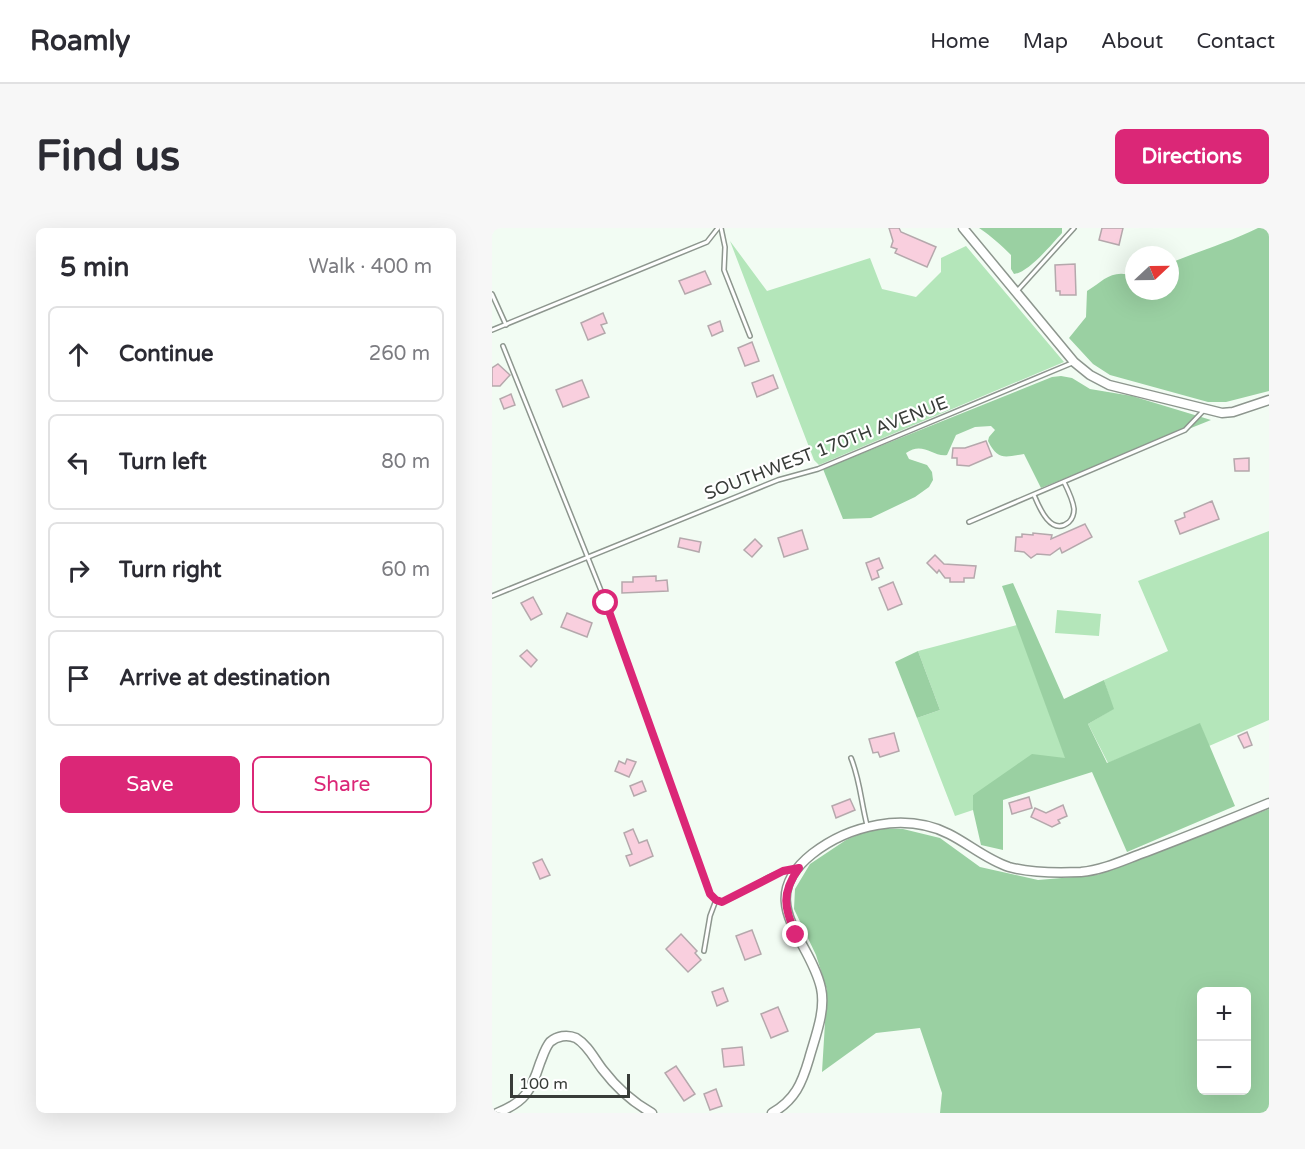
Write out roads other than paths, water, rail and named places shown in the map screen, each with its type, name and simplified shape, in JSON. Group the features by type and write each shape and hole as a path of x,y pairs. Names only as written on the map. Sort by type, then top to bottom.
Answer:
{"street":[{"path":"963,228 1074,362 1090,375 1108,385 1222,413 1233,412 1269,400"},
{"path":"772,1113 788,1102 800,1087 822,1007 819,982 792,927 786,904 787,888 806,859 825,846 868,827 896,823 928,827 948,834 983,855 1009,867 1081,872 1117,862 1269,803"},
{"path":"497,1113 512,1106 526,1095 546,1047 554,1040 564,1036 575,1038 582,1043 611,1080 652,1113"}],"lane":[{"path":"492,330 707,242 720,228 726,247 724,270 750,336"},
{"path":"1016,292 1074,228"},
{"path":"492,294 506,325"},
{"path":"503,346 588,558 702,866 710,894 722,902 783,871 799,868"},
{"name":"SOUTHWEST 170TH AVENUE","path":"492,596 778,480 818,469 1074,362"},
{"path":"969,522 1185,430 1204,410"},
{"path":"1034,495 1044,516 1051,523 1060,526 1066,524 1074,513 1064,482"},
{"path":"851,758 858,775 868,827"},
{"path":"704,951 716,900"}]}
